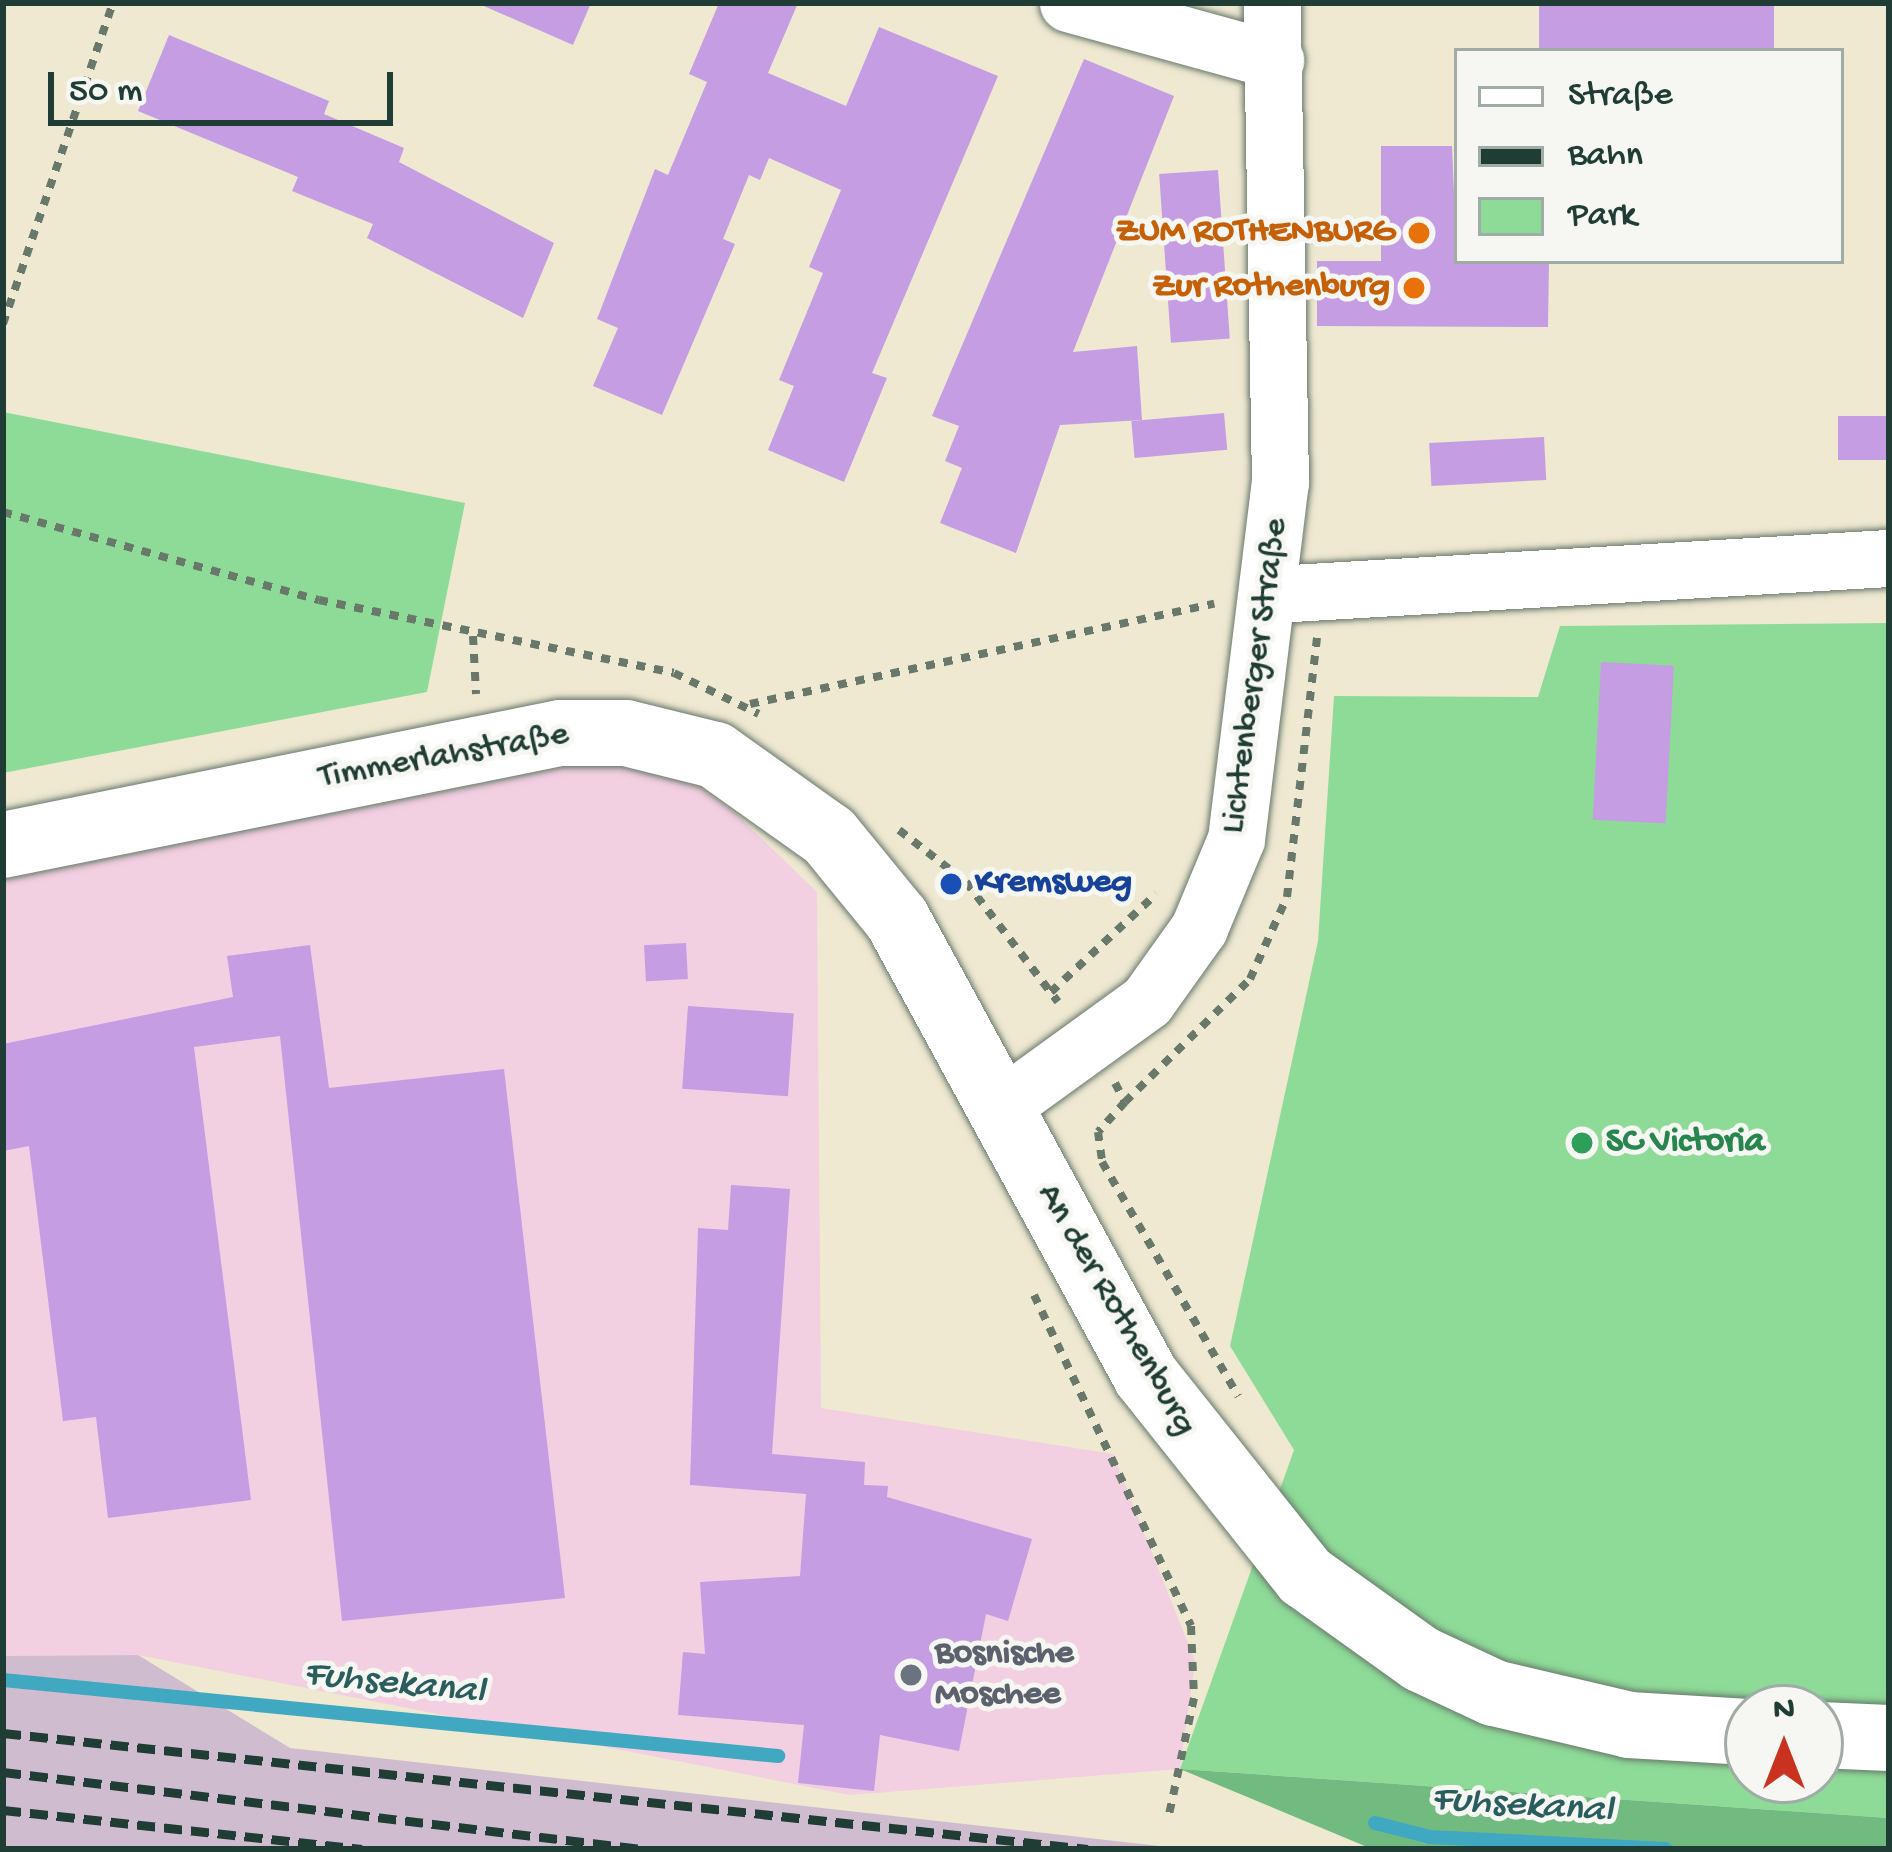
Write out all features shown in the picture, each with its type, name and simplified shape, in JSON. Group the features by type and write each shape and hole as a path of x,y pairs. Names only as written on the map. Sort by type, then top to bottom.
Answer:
{"main road":[{"name":"Timmerlahstraße","path":"3,845 479,745 560,733 667,740 756,776 860,869 1002,1106"},
{"name":"An der Rothenburg","path":"1002,1106 1146,1376 1305,1576 1421,1659 1494,1693 1629,1725 1724,1731"},
{"path":"1844,1736 1889,1738"}],"street":[{"path":"1068,3 1275,60"},
{"name":"Lichtenberger Straße","path":"1002,1106 1094,1048 1147,1001 1224,880 1250,783 1275,594 1272,3"},
{"path":"1275,594 1889,557"}],"path":[{"path":"3,324 113,3"},
{"path":"3,512 341,605 674,673 750,704 775,732"},
{"path":"750,704 1275,594"},
{"path":"878,813 966,882 1094,1048 1125,1102 1098,1132 1102,1162 1251,1417"},
{"path":"1051,992 1173,879"},
{"path":"1024,1275 1190,1625 1194,1698 1168,1819"}],"shaded area":[{"path":"626,733 733,811 817,892 821,1408 1113,1454 1195,1661 1180,1769 850,1795 138,1655 3,1656 3,845"},
{"path":"138,1655 290,1748 1186,1849 3,1849 3,1656"}],"green space":[{"path":"3,412 465,503 427,692 3,773"},
{"name":"SC Victoria","path":"1889,623 1889,1818 1180,1769 1294,1450 1230,1346 1318,941 1334,696 1538,697 1560,626"},
{"path":"1180,1769 1889,1818 1889,1849 1372,1849"}],"building":[{"path":"477,3 591,3 573,45"},
{"path":"719,3 798,3 768,73 846,106 879,27 998,76 872,373 887,378 844,482 768,450 794,386 779,380 823,273 809,267 841,190 769,158 760,180 749,175 723,239 735,244 662,415 593,386 618,328 597,319 655,169 668,175 707,82 689,74"},
{"path":"1539,3 1774,3 1774,48 1539,48"},
{"path":"169,35 329,101 324,114 404,148 399,162 554,243 523,318 367,238 373,224 292,191 298,177 138,111"},
{"path":"1084,59 1174,96 1073,352 1137,346 1142,420 1060,425 1016,553 940,523 962,468 945,461 959,426 932,416"},
{"name":"ZUM ROTHENBURG","path":"1381,146 1452,146 1454,264 1549,264 1548,327 1317,326 1317,261 1381,261"},
{"path":"1218,170 1230,339 1171,343 1159,174"},
{"path":"1224,413 1227,450 1135,458 1131,421"},
{"path":"1838,416 1889,416 1889,460 1838,460"},
{"path":"1544,437 1546,480 1431,486 1429,443"},
{"path":"1601,662 1674,666 1666,824 1593,820"},
{"path":"686,943 688,979 646,981 644,945"},
{"path":"310,945 329,1088 504,1069 565,1598 342,1621 280,1036 194,1047 251,1500 108,1518 96,1417 63,1421 29,1146 3,1151 3,1044 233,997 227,956"},
{"path":"688,1006 794,1013 788,1096 682,1089"},
{"path":"731,1185 790,1189 772,1454 865,1462 864,1485 888,1486 887,1497 1032,1539 1008,1621 986,1614 959,1751 880,1735 874,1791 798,1783 804,1725 678,1715 683,1652 705,1654 700,1582 800,1576 806,1494 690,1485 698,1228 728,1230"}],"waterway":[{"name":"Fuhsekanal","path":"3,1680 778,1756"},
{"name":"Fuhsekanal","path":"1375,1823 1430,1837 1666,1849"}],"railway":[{"path":"3,1733 1088,1849"},
{"path":"3,1772 641,1849"},
{"path":"3,1810 362,1849"}],"place":[{"name":"ZUM ROTHENBURG","path":"1419,233"},
{"name":"Zur Rothenburg","path":"1414,288"},
{"name":"Kremsweg","path":"951,884"},
{"name":"SC Victoria","path":"1582,1143"},
{"name":"Bosnische Moschee","path":"911,1675"}]}
